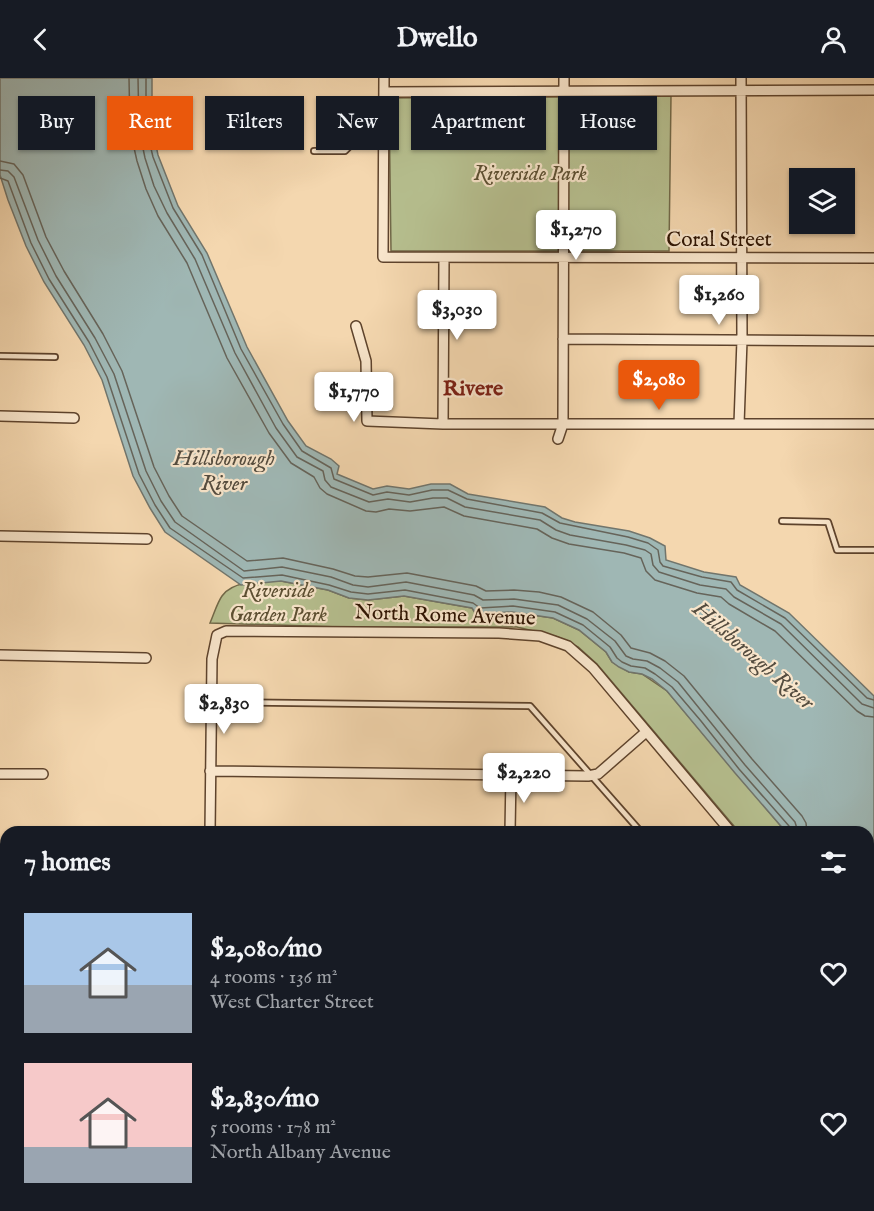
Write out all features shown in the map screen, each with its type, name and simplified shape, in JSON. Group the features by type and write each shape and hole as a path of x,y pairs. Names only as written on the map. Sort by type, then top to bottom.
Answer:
{"street":[{"path":"384,78 384,96"},
{"path":"558,439 563,424 564,78"},
{"path":"739,424 742,340 741,78"},
{"path":"384,92 874,90"},
{"name":"Coral Street","path":"384,150 383,257 874,258"},
{"path":"443,424 444,258"},
{"path":"356,326 366,361 367,421 443,424 874,424"},
{"path":"563,339 874,341"},
{"path":"0,416 74,417"},
{"path":"0,536 147,539"},
{"name":"North Rome Avenue","path":"212,702 213,659 217,635 226,631 499,633 540,636 568,646 593,668 726,826"},
{"path":"0,655 146,658"},
{"path":"210,826 212,702"},
{"path":"210,771 592,775 598,774 646,732"},
{"path":"0,774 43,774"},
{"path":"510,826 511,774"}],"lane":[{"path":"314,151 346,150"},
{"path":"0,356 55,357"},
{"path":"782,521 828,522 837,550 874,550"},
{"path":"212,702 530,706 636,826"},
{"path":"0,1023 0,1043"}],"green space":[{"name":"Riverside Park","path":"657,96 671,96 669,251 391,251 390,150 399,150 399,98 411,98 411,150 546,150 546,97 558,97 558,150 657,150"},
{"name":"Riverside Garden Park","path":"281,581 328,590 349,598 368,600 404,596 472,608 476,614 512,612 553,618 579,630 606,652 612,662 629,672 642,674 667,691 781,826 734,826 597,664 578,647 558,637 517,627 340,627 210,623 217,605 227,591 241,584"}],"water":[{"name":"Hillsborough River","path":"0,78 152,78 152,96 107,96 107,150 157,150 178,206 207,253 247,347 288,421 306,446 331,459 339,466 337,474 373,489 387,486 409,489 431,484 450,484 468,494 545,507 562,518 575,522 629,531 650,538 665,546 666,560 704,572 736,577 740,585 789,613 874,696 874,826 781,826 667,691 642,674 629,672 619,667 612,662 606,652 579,630 553,618 512,612 476,614 472,608 404,596 368,600 349,598 328,590 281,581 241,585 165,532 133,476 102,380 84,345 44,282 26,246 0,175"}],"district":[{"name":"Rivere","path":"473,389"}]}
